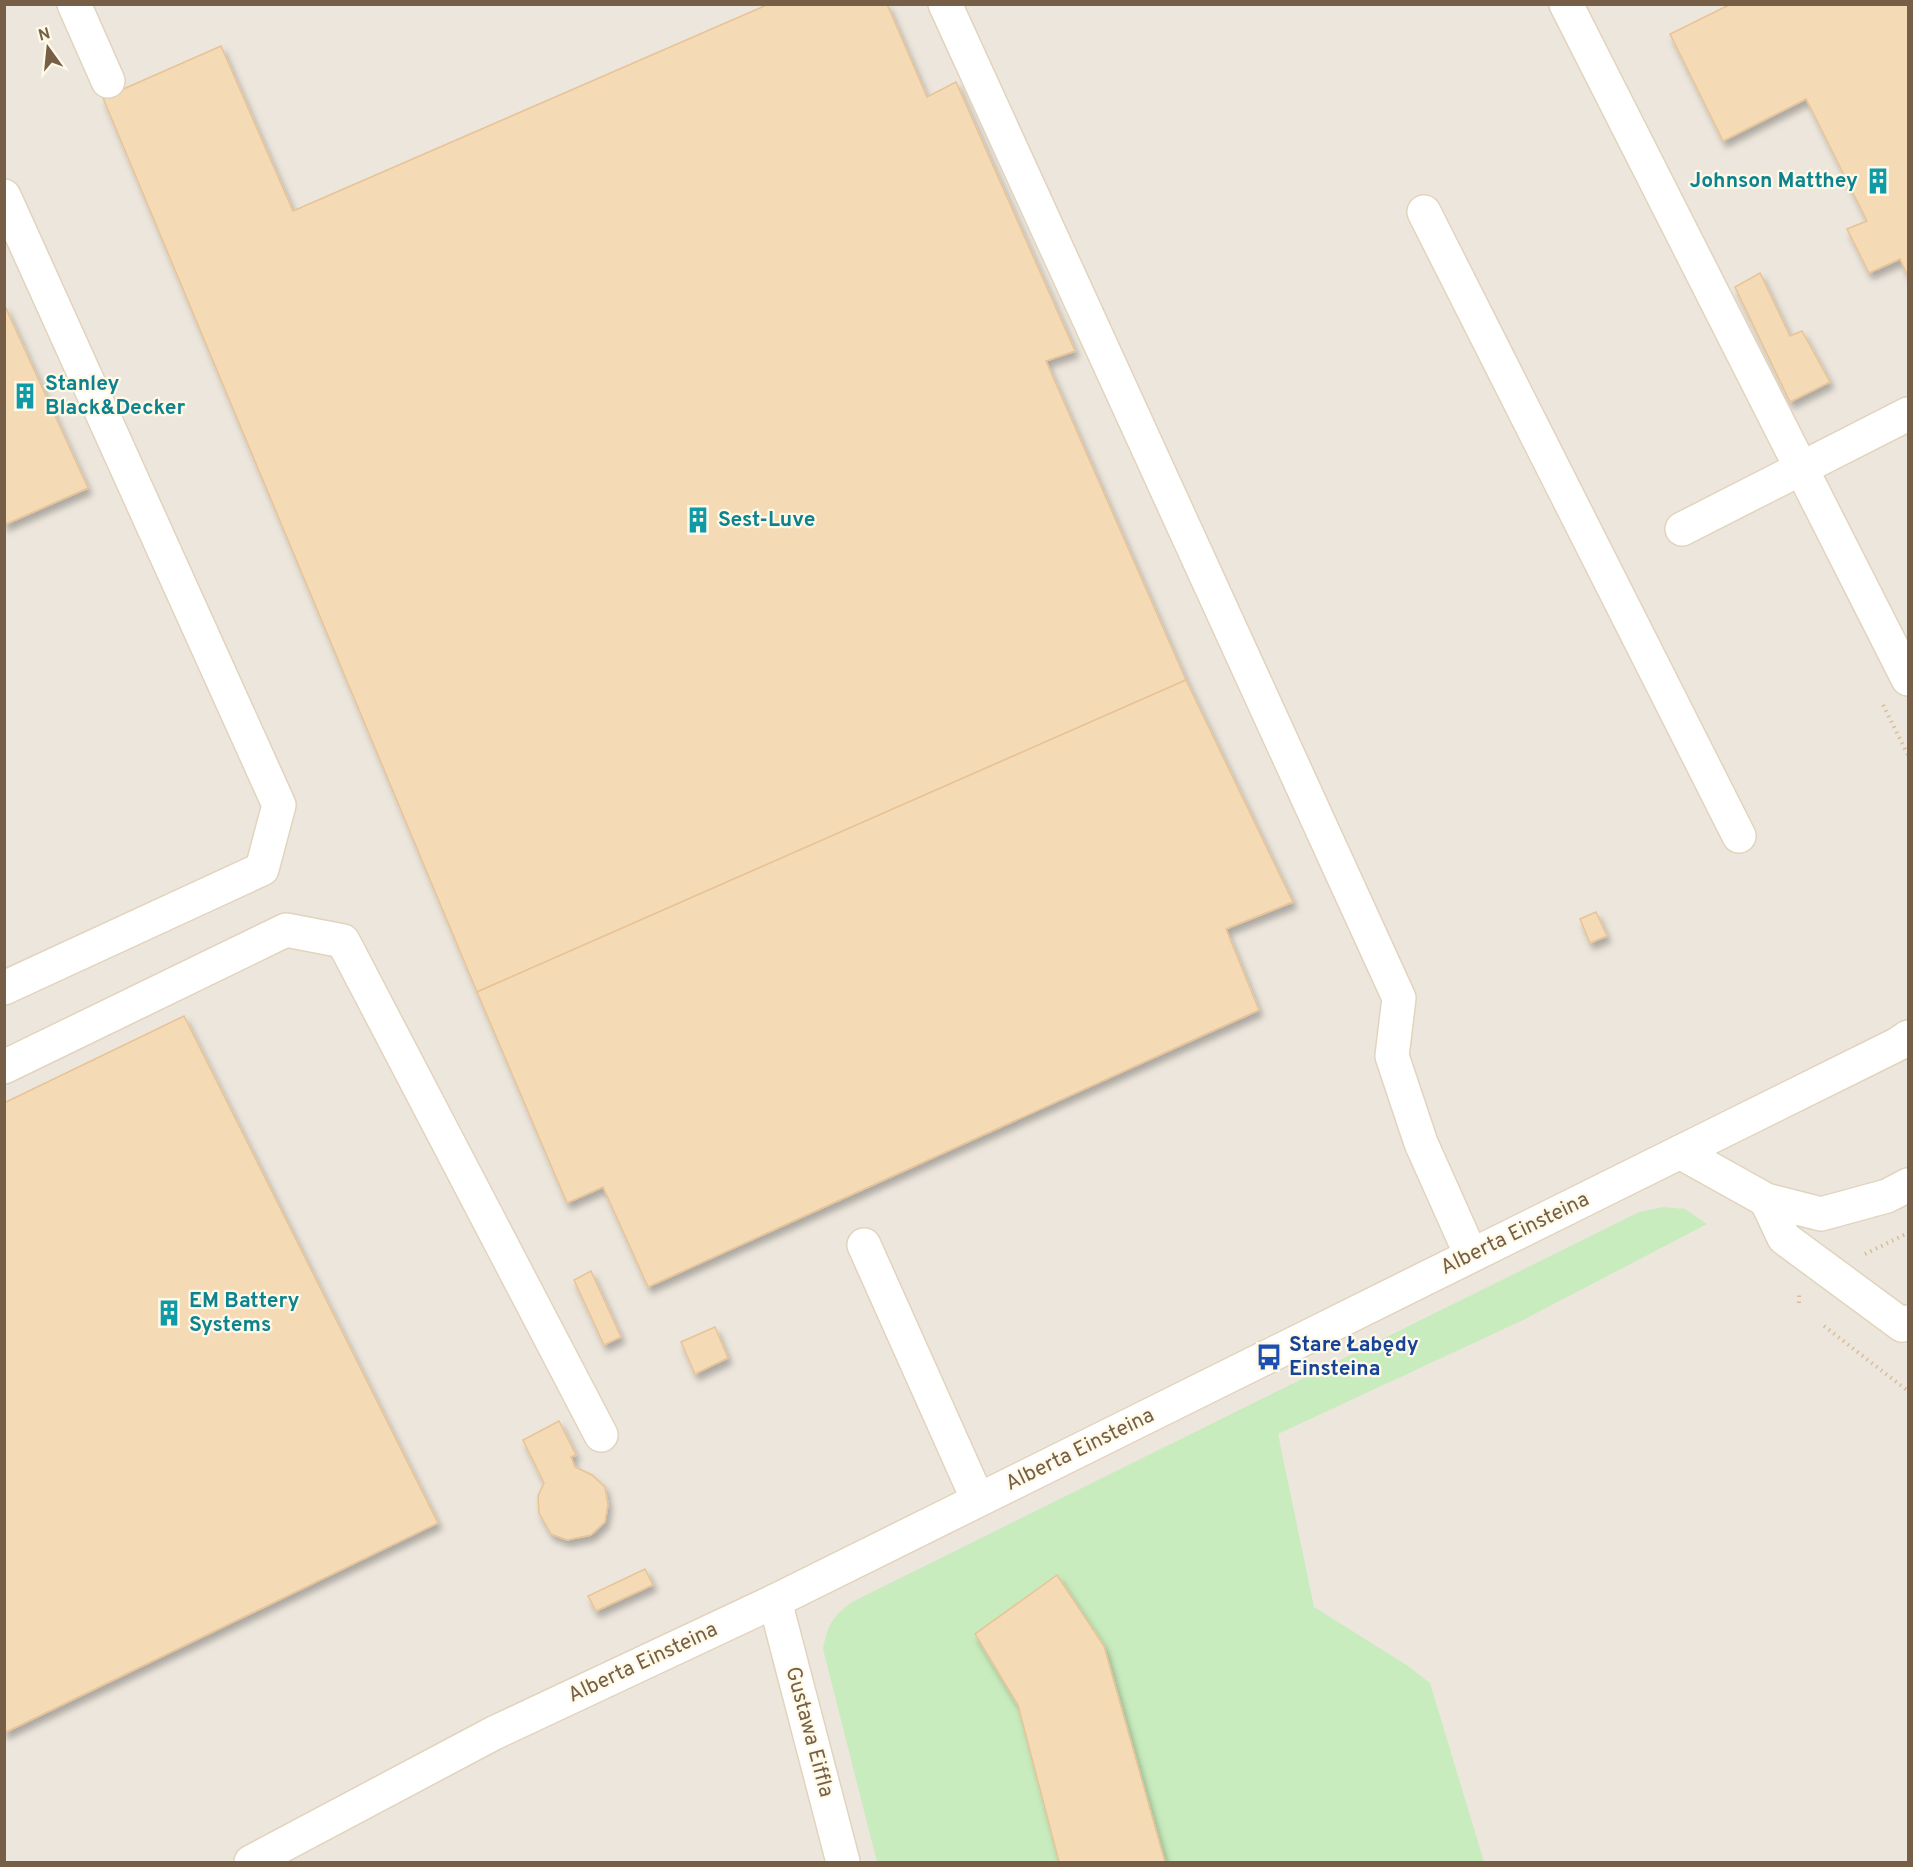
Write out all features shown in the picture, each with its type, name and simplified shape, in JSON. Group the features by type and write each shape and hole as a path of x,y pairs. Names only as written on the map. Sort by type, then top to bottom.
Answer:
{"street":[{"path":"74,4 108,81"},
{"path":"945,4 1399,998 1392,1056 1420,1143 1472,1255"},
{"path":"1566,4 1908,679"},
{"path":"4,196 279,805 262,869 4,988"},
{"path":"1424,212 1739,836"},
{"path":"1682,529 1908,414"},
{"path":"4,1066 286,930 343,942 601,1435"},
{"name":"Alberta Einsteina","path":"251,1863 494,1733 775,1601 1898,1044 1908,1037"},
{"path":"1680,1152 1766,1200 1821,1214 1887,1196 1908,1185"},
{"path":"1766,1200 1784,1238 1902,1325 1908,1322"},
{"path":"864,1245 978,1500"},
{"name":"Gustawa Eiffla","path":"775,1601 843,1863"}],"path":[{"path":"1856,1258 1908,1233"},
{"path":"1824,1326 1907,1388"}],"shaded area":[{"path":"5,5 1908,5 1908,1862 5,1862"}],"green space":[{"path":"1663,1207 1685,1209 1707,1224 1521,1321 1278,1434 1314,1607 1408,1666 1430,1683 1484,1862 877,1862 823,1649 832,1622 845,1607 1639,1212"}],"building":[{"name":"Sest-Luve","path":"769,4 887,4 927,97 956,82 1075,351 1046,361 1186,680 477,992 103,98 221,46 293,211"},
{"name":"Johnson Matthey","path":"1731,4 1908,4 1908,277 1900,259 1869,273 1847,229 1867,221 1806,99 1723,141 1670,34"},
{"path":"1760,273 1790,336 1802,331 1830,382 1790,402 1735,287"},
{"name":"Stanley Black&Decker","path":"4,304 88,488 4,525"},
{"path":"1186,680 1293,902 1226,929 1259,1010 648,1287 603,1187 567,1203 477,992"},
{"path":"1596,912 1607,936 1590,943 1580,919"},
{"name":"EM Battery Systems","path":"184,1016 438,1523 4,1733 4,1103"},
{"path":"591,1271 621,1337 604,1345 574,1280"},
{"path":"715,1327 728,1358 695,1374 681,1342"},
{"path":"559,1421 576,1455 571,1457 575,1467 592,1475 605,1487 608,1505 605,1522 591,1535 567,1540 551,1534 539,1513 538,1496 544,1483 523,1440"},
{"path":"645,1569 653,1585 596,1611 588,1596"},
{"path":"1057,1575 1104,1646 1165,1862 1059,1862 1018,1705 975,1634"}],"place":[{"name":"Johnson Matthey","path":"1878,181"},
{"name":"Stanley Black&Decker","path":"25,396"},
{"name":"Sest-Luve","path":"698,520"},
{"name":"EM Battery Systems","path":"169,1313"},
{"name":"Stare Łabędy Einsteina","path":"1269,1357"}]}
